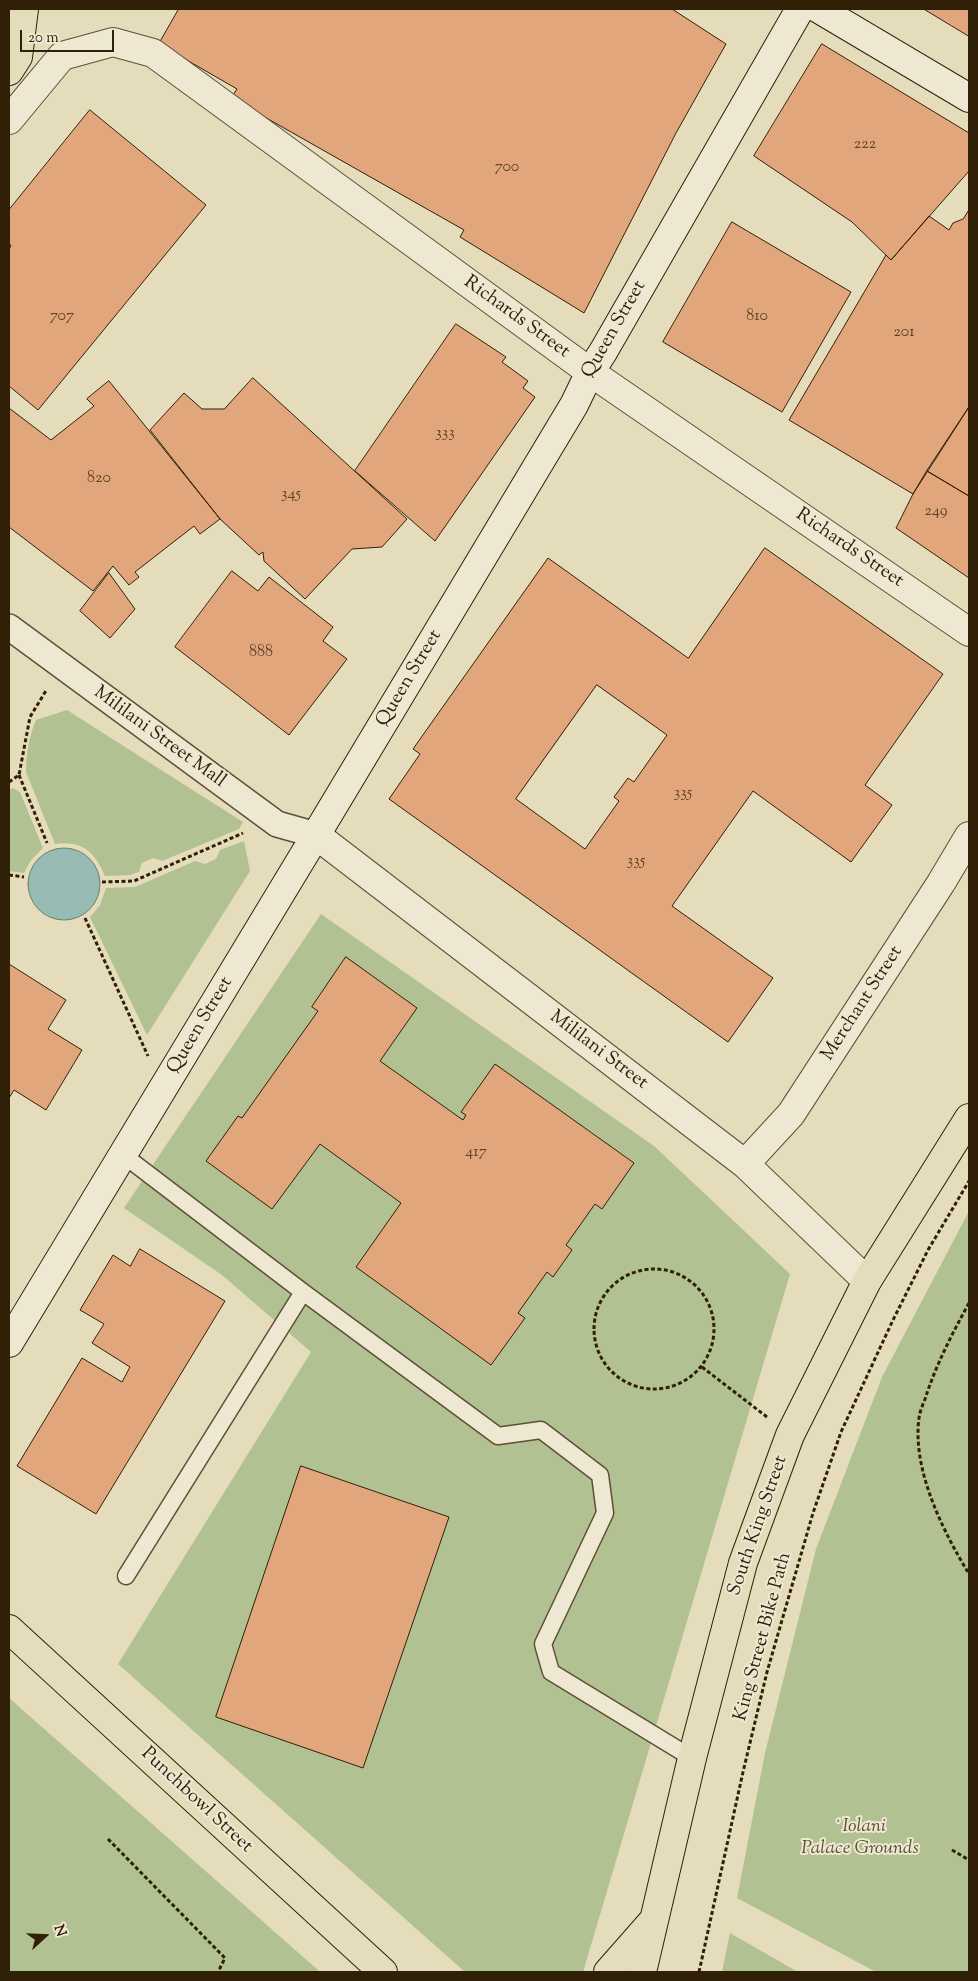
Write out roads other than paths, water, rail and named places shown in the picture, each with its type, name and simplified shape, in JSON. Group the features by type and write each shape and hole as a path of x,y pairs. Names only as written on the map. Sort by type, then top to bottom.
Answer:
{"main road":[{"path":"9,71 18,57 24,9"},
{"name":"South King Street","path":"642,1972 692,1758 743,1563 790,1435 867,1281 969,1118"},
{"name":"Punchbowl Street","path":"9,1628 382,1972"},
{"path":"608,1972 653,1921"}],"street":[{"name":"Queen Street","path":"9,1343 122,1154 164,1089 574,405 590,372 800,9"},
{"path":"819,9 969,98"},
{"name":"Richards Street","path":"9,120 62,56 113,42 153,53 590,372 969,632"},
{"name":"Mililani Street Mall","path":"9,627 277,824 316,836"},
{"name":"Mililani Street","path":"316,836 745,1164 867,1281"},
{"name":"Merchant Street","path":"745,1164 791,1114 941,883 969,836"}],"lane":[{"path":"122,1154 303,1292 498,1436 541,1430 600,1475 605,1512 543,1644 552,1672 692,1758"},
{"path":"126,1576 303,1292"}],"water":[{"path":"64,848 84,854 94,864 100,884 94,904 84,914 64,920 44,914 34,904 28,884 34,864 44,854"}],"park label":[{"name":"ʻIolani Palace Grounds","path":"860,1839"}]}
